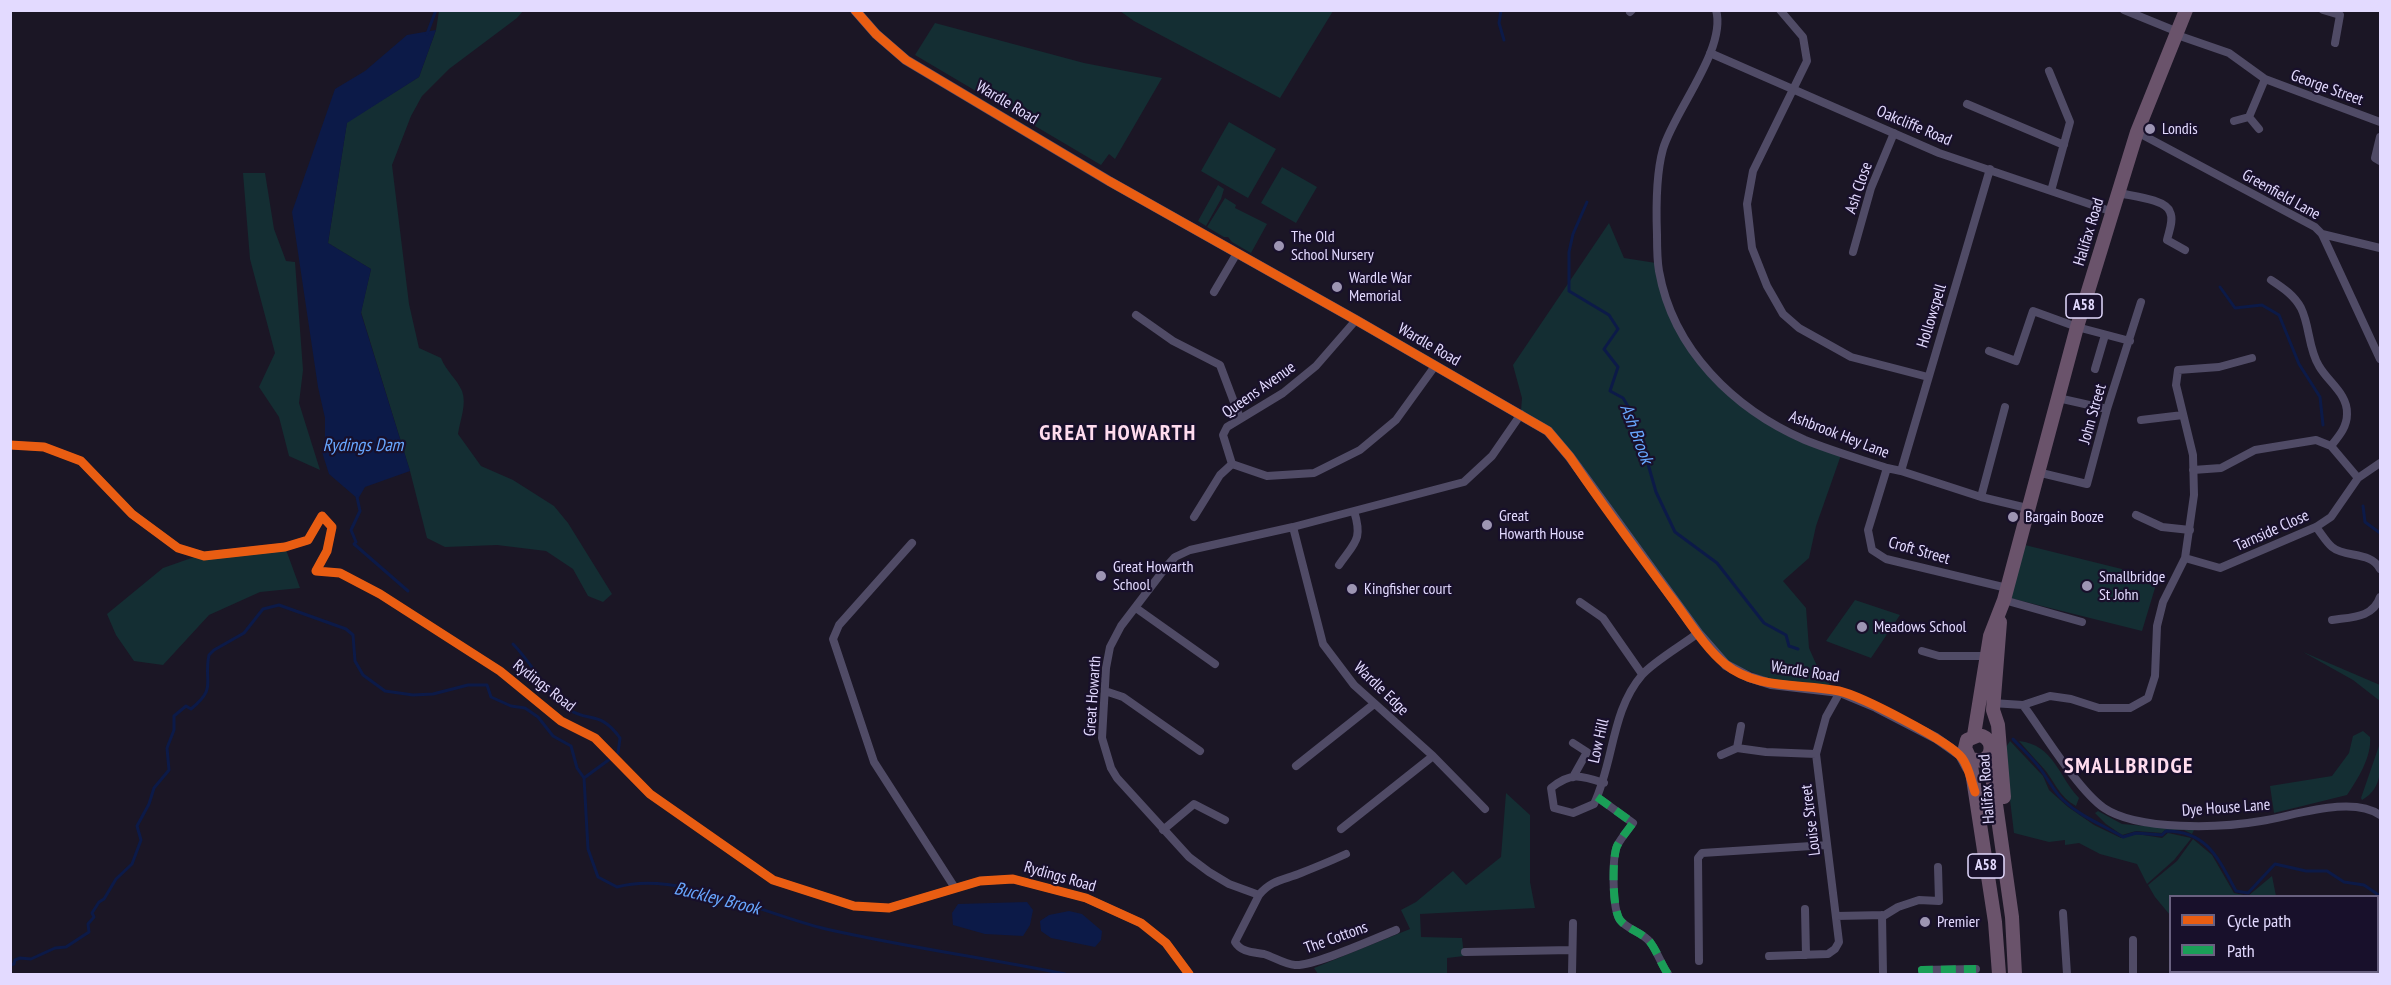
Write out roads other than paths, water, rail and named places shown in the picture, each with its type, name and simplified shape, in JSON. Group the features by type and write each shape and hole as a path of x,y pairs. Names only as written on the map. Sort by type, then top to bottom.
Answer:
{"highway":[{"name":"Halifax Road","path":"1999,975 1995,922 1969,746 1988,705 2004,599 2077,327 2137,132 2186,10"},
{"name":"Halifax Road","path":"2004,599 1990,636 1986,656 1988,705 1998,725 2006,815 2007,841 2003,854 2012,917 2016,975"},
{"path":"1969,746 1991,746 1989,755 1978,761 1969,746"},
{"name":"A58","path":"1989,755 2003,854"}],"street":[{"name":"Wardle Road","path":"855,10 885,42 906,60 1109,181 1548,431 1560,444 1698,633 1726,665 1749,677 1771,684 1840,692 1885,711 1936,738 1969,746"},
{"name":"Ashbrook Hey Lane","path":"1716,10 1719,21 1710,53 1664,148 1656,206 1659,270 1665,296 1691,348 1726,392 1763,417 1806,440 1981,497 2027,508"},
{"path":"1780,10 1803,37 1808,61 1753,171 1747,204 1752,248 1767,286 1783,314 1817,340 1851,357 1928,377"},
{"name":"George Street","path":"2124,10 2229,53 2265,79 2380,122"},
{"path":"2323,10 2340,15 2335,43"},
{"name":"Oakcliffe Road","path":"1710,53 1939,153 2113,212"},
{"path":"2049,71 2070,122 2051,191"},
{"name":"George Street","path":"2249,117 2265,79"},
{"path":"1968,104 2064,145"},
{"path":"2234,121 2249,117 2259,129"},
{"name":"Greenfield Lane","path":"2137,132 2315,227 2322,234 2380,358"},
{"name":"Ash Close","path":"1853,252 1871,188 1894,133"},
{"path":"2380,136 2375,158 2380,161"},
{"name":"Hollowspell","path":"1900,471 1990,169"},
{"path":"2118,193 2164,203 2170,211 2172,220 2167,240 2185,250"},
{"path":"2322,234 2380,248"},
{"path":"1214,292 1237,253"},
{"path":"2271,280 2291,293 2302,310 2310,346 2319,367 2343,396 2348,412 2344,430 2331,446"},
{"name":"John Street","path":"2037,472 2087,484 2107,409 2141,302"},
{"path":"1989,351 2016,361 2033,311 2077,327 2130,341"},
{"path":"1136,315 1173,341 1220,365 1240,418"},
{"name":"Queens Avenue","path":"1232,464 1223,435 1227,427 1283,393 1316,366 1356,320"},
{"path":"2095,369 2105,335"},
{"path":"1988,705 2023,705 2050,696 2071,699 2099,708 2130,708 2148,698 2155,676 2157,626 2163,602 2185,558 2194,495 2193,455 2176,385 2178,370 2219,367 2252,358"},
{"path":"1194,517 1220,475 1232,464 1267,476 1314,472 1360,450 1396,420 1435,366"},
{"path":"2058,398 2107,409"},
{"path":"1981,497 2005,407"},
{"name":"Great Howarth","path":"1259,895 1229,884 1189,857 1127,790 1111,768 1102,738 1106,668 1110,647 1121,626 1175,557 1190,550 1293,527 1464,482 1492,456 1521,414"},
{"path":"2141,420 2183,415"},
{"path":"2193,470 2222,468 2255,450 2316,440 2331,446 2358,478"},
{"name":"Rydings Road","path":"10,445 44,447 81,461 132,514 178,548 204,556 285,548 308,540 322,516 332,527 327,551 315,571 340,573 380,594 501,671 561,721 595,738 650,794 773,880 854,906 889,908 980,880 1013,879 1086,898 1141,923 1166,943 1189,975"},
{"name":"Tarnside Close","path":"2185,558 2220,568 2316,527 2331,517 2358,478 2380,463"},
{"name":"Croft Street","path":"1887,468 1868,531 1872,550 1886,559 2004,599 2082,622"},
{"path":"1339,565 1359,537 1354,511"},
{"path":"2136,515 2162,527 2190,530"},
{"name":"Wardle Edge","path":"1293,527 1323,644 1354,685 1433,756 1485,809"},
{"path":"2316,527 2333,548 2360,555 2378,564 2380,569"},
{"path":"912,543 839,625 833,639 874,762 955,888"},
{"path":"2332,620 2364,616 2377,605 2380,597"},
{"path":"1580,602 1602,618 1642,674"},
{"path":"1136,608 1215,664"},
{"name":"Low Hill","path":"1604,783 1582,776 1564,778 1551,788 1554,808 1573,813 1594,804 1604,783 1620,711 1642,674 1698,633"},
{"path":"1922,651 1939,656 1986,656"},
{"path":"1105,691 1122,697 1200,751"},
{"name":"Louise Street","path":"1806,954 1828,954 1839,942 1816,754 1826,717 1840,692"},
{"path":"1296,766 1374,704"},
{"name":"Dye House Lane","path":"2023,705 2082,786 2104,808 2126,819 2188,826 2258,822 2346,806 2372,809 2380,815"},
{"path":"1737,748 1742,726"},
{"name":"Wardle Road","path":"1936,738 1969,746"},
{"path":"1573,742 1587,752 1573,777"},
{"name":"Wardle Road","path":"1969,746 1964,760 1975,792"},
{"path":"1721,755 1737,748 1816,754"},
{"path":"1341,829 1433,756"},
{"path":"1597,797 1633,823 1617,844 1614,854 1617,913 1620,920 1652,944 1668,975"},
{"path":"1163,830 1194,804 1225,820"},
{"path":"1699,961 1698,858 1702,853 1827,845"},
{"path":"1259,895 1265,887 1276,880 1297,875 1346,854"},
{"path":"1836,916 1882,915 1919,900 1939,901 1938,867"},
{"name":"The Cottons","path":"1259,895 1235,942 1245,951 1275,957 1291,964 1309,964 1396,930"},
{"path":"1769,956 1806,954 1805,909"},
{"path":"2063,913 2067,975"},
{"path":"1882,915 1882,975"},
{"path":"1572,975 1574,923"},
{"path":"2133,940 2133,975"},
{"path":"1466,952 1572,950"},
{"path":"1923,975 1923,970 1976,969"},
{"path":"2234,973 2281,973"}],"water":[{"name":"Rydings Dam","path":"436,30 419,77 347,123 328,243 371,269 361,313 410,471 365,487 358,499 329,474 322,452 325,439 325,418 318,387 292,212 335,89 365,71 407,35"},
{"path":"1027,902 1033,910 1030,925 1023,936 985,934 953,925 952,913 958,904"},
{"path":"1069,911 1082,914 1102,931 1101,940 1095,947 1051,938 1041,931 1040,921 1049,915"}],"waterway":[{"path":"427,34 436,10"},
{"name":"Ash Brook","path":"1501,10 1499,23 1504,40"},
{"name":"Ash Brook","path":"1587,202 1573,234 1569,252 1569,291 1609,315 1618,329 1604,349 1618,367 1610,391 1623,398 1632,413 1632,429 1644,450 1656,492 1675,532 1717,563 1764,623 1786,635 1789,646 1798,649"},
{"path":"2220,287 2235,308 2262,305 2279,315 2299,364 2320,397 2323,425"},
{"name":"Buckley Brook","path":"357,497 360,511 351,530 356,542 354,544 408,591"},
{"path":"2363,506 2365,522 2380,533"},
{"path":"10,965 20,958 31,959 55,948 66,947 89,932 88,924 94,917 92,913 116,879 132,864 141,840 137,826 149,804 154,788 169,770 167,748 174,730 174,716 186,706 191,709 207,690 209,655 244,633 263,609 279,605 346,629 353,635 355,661 363,675 385,691 413,695 433,694 468,685 487,685 491,697 511,706 525,708 538,717 553,736 571,746 577,768 584,778"},
{"name":"Buckley Brook","path":"513,644 560,703 575,713 600,720 613,729 620,738 618,753 584,778 588,849 598,877 617,887 641,883 667,884 694,889 826,929 1065,974"},
{"name":"Ash Brook","path":"2013,739 2037,765 2060,797 2077,811 2123,837 2136,833 2162,835 2166,831 2192,836 2210,849 2236,891 2248,893 2275,864 2306,871 2327,871 2344,882 2364,885 2379,895"}],"place":[{"name":"Londis","path":"2150,129"},
{"name":"The Old School Nursery","path":"1279,246"},
{"name":"Wardle War Memorial","path":"1337,287"},
{"name":"Bargain Booze","path":"2013,517"},
{"name":"Great Howarth House","path":"1487,525"},
{"name":"Great Howarth School","path":"1101,576"},
{"name":"Smallbridge St John","path":"2087,586"},
{"name":"Kingfisher court","path":"1352,589"},
{"name":"Meadows School","path":"1862,627"},
{"name":"Premier","path":"1925,922"}],"district":[{"name":"GREAT HOWARTH","path":"1118,434"},
{"name":"SMALLBRIDGE","path":"2129,767"}]}
